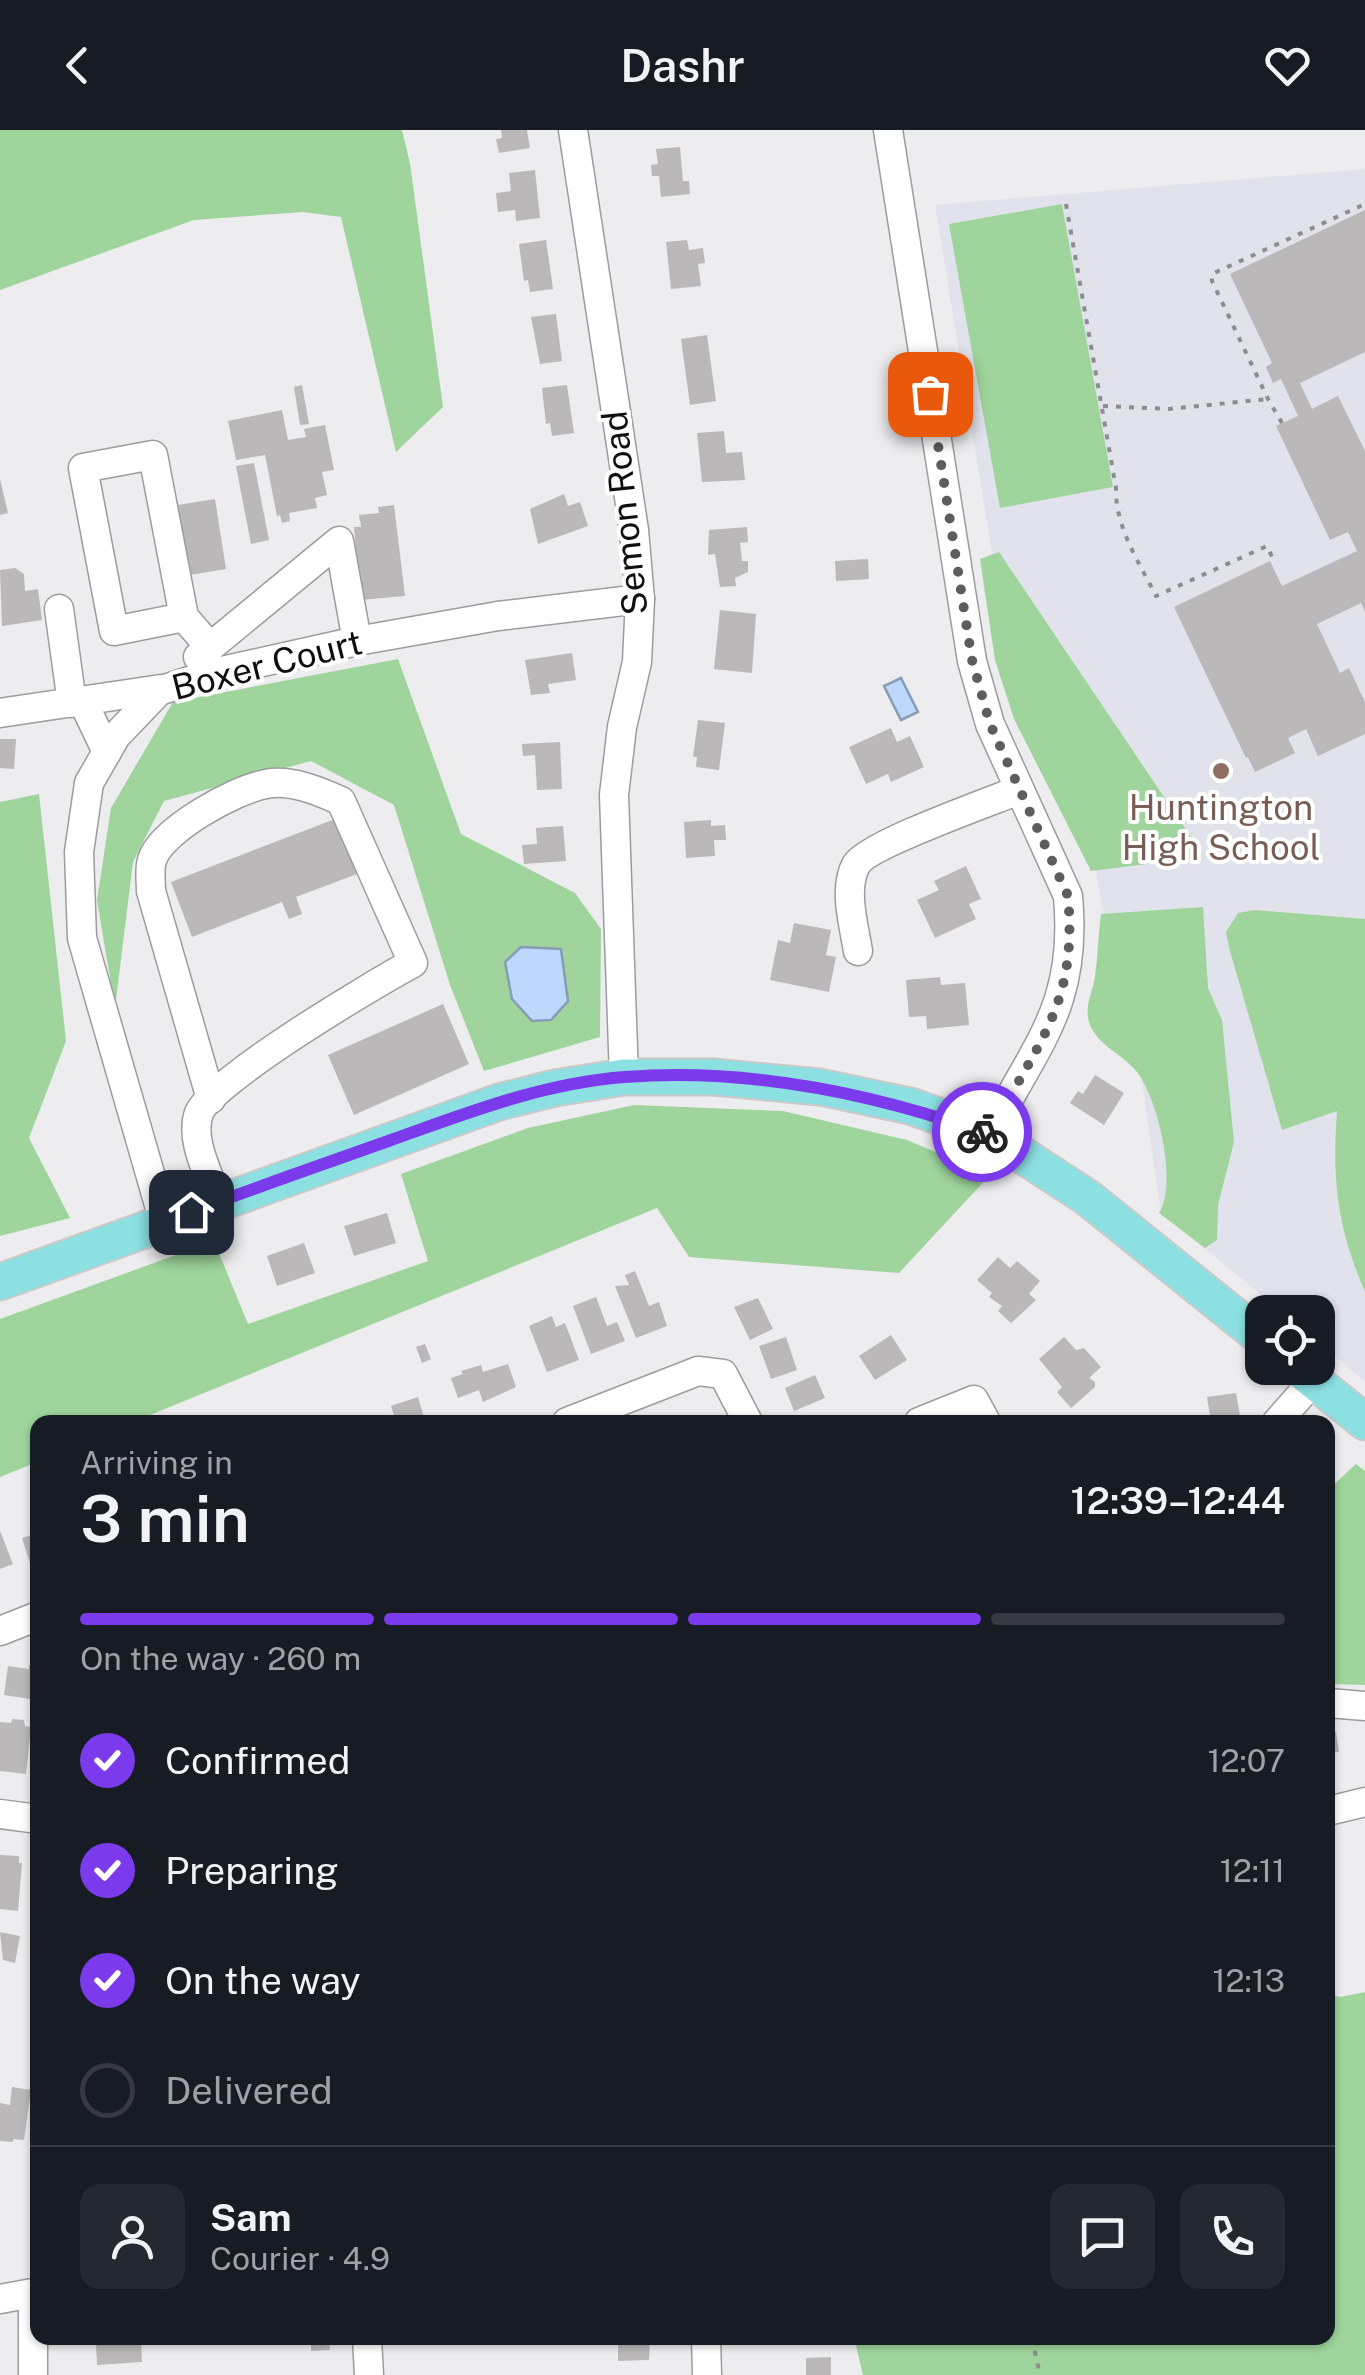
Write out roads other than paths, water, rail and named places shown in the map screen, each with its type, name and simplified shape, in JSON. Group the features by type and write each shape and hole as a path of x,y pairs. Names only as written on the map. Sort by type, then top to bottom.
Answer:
{"main road":[{"path":"0,1282 499,1102 624,1077 713,1077 820,1087 910,1106 990,1134 1088,1198 1245,1324"},
{"path":"1320,1385 1365,1422"}],"street":[{"name":"Semon Road","path":"573,130 634,530 640,599 636,662 622,727 614,795 624,1077"},
{"path":"888,130 972,660 990,724 1068,896 1071,925 1062,999 990,1134"},
{"path":"184,618 114,630 84,468 153,455 184,618 210,647"},
{"path":"0,712 160,690 339,541 356,641"},
{"name":"Boxer Court","path":"164,1222 82,938 79,852 89,783 116,736 160,690 213,673 356,641 498,616 640,599"},
{"path":"59,609 77,702 107,752"},
{"path":"211,1099 151,891 152,859 168,836 215,805 267,783 314,788 341,801 413,963 354,995 226,1083 211,1099 199,1110 196,1136 218,1202"},
{"path":"858,950 851,892 854,868 860,860 910,834 1020,790"},
{"path":"585,1415 698,1371 723,1374 744,1415"},
{"path":"1281,1415 1299,1385"},
{"path":"936,1415 974,1400 982,1415"},
{"path":"0,1631 30,1619"},
{"path":"1335,1704 1365,1706"},
{"path":"1335,1809 1365,1802"},
{"path":"0,1814 30,1818"},
{"path":"0,2298 30,2294"},
{"path":"20,2375 32,2374 33,2345"},
{"path":"368,2345 368,2375"},
{"path":"706,2345 707,2375"}],"water":[{"path":"901,678 918,712 901,720 884,686"},
{"path":"521,947 561,949 568,1001 551,1020 532,1021 512,999 505,962"}],"place":[{"name":"Huntington High School","path":"1221,771"}]}
